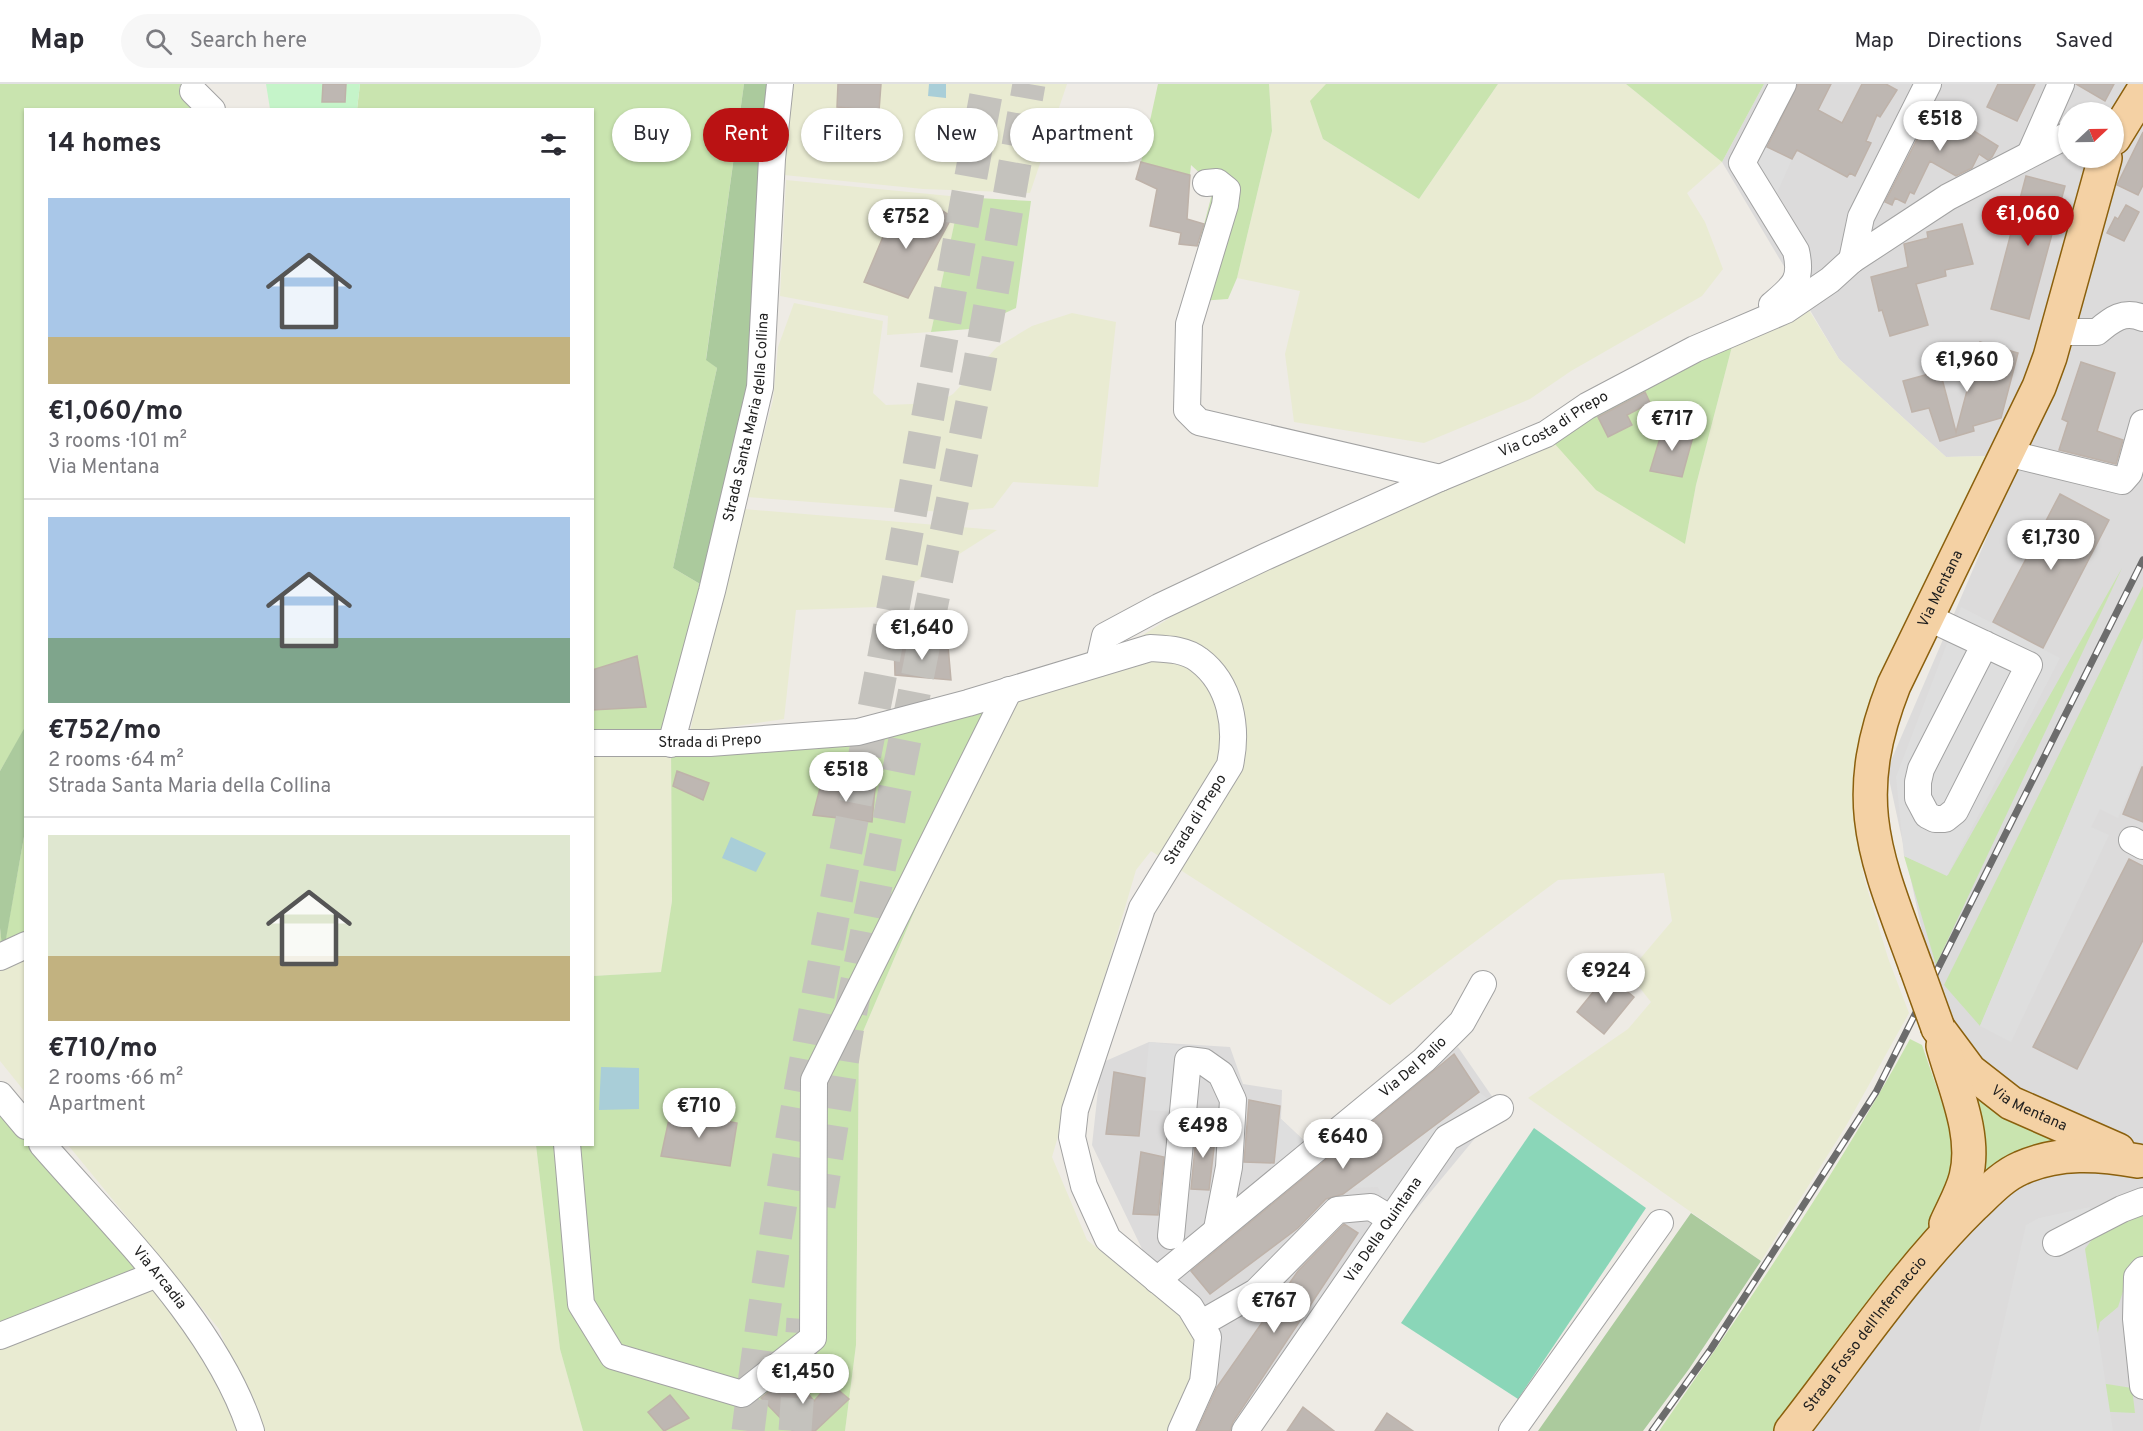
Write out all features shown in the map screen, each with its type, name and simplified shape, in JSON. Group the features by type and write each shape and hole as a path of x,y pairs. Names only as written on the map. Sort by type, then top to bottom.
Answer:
{"main road":[{"name":"Via Mentana","path":"1940,1239 1966,1178 1969,1147 1963,1114 1938,1028 1875,851 1870,817 1869,781 1881,717 2039,387 2057,332 2102,168"},
{"name":"Via Mentana","path":"1938,1028 1970,1071 2011,1103 2141,1161"},
{"path":"1940,1239 1996,1184 2020,1168 2045,1160 2089,1154 2141,1161"},
{"name":"Strada Fosso dell'Infernaccio","path":"1791,1431 1940,1239"}],"street":[{"name":"Strada Santa Maria della Collina","path":"671,744 712,591 760,387 772,159 780,84"},
{"path":"1745,327 1794,286 1800,267 1796,251 1742,163 1784,84"},
{"path":"1852,260 1861,217 1928,84"},
{"path":"2031,152 2061,84"},
{"path":"193,91 210,108"},
{"name":"Via Costa di Prepo","path":"1099,663 1105,636 1159,607 1440,478 1546,434 1587,406 1695,349 1786,310 1830,280 1852,260 1948,197 2058,140"},
{"path":"1206,183 1217,182 1227,190 1225,205 1189,324 1187,410 1199,422 1440,478"},
{"path":"2057,332 2097,332 2109,321 2121,315 2130,314 2143,318"},
{"path":"2007,453 2122,481 2129,473 2143,423"},
{"path":"1927,617 1985,644 2029,665 1955,811 1945,819 1935,819 1921,808 1918,798 1921,769 1985,644"},
{"name":"Strada di Prepo","path":"594,743 671,744 858,732 1150,648 1175,649 1199,659 1220,682 1232,713 1235,743 1230,765 1142,908 1075,1110 1072,1137 1084,1186 1099,1224 1108,1239 1190,1307 1202,1323"},
{"path":"567,1146 581,1304 613,1356 742,1394 813,1338 814,1080 1009,690"},
{"path":"0,957 24,946"},
{"name":"Via Del Palio","path":"1157,1281 1217,1229 1424,1060 1462,1022 1483,984"},
{"path":"1171,1236 1188,1060 1204,1062 1221,1074 1233,1100 1229,1167 1217,1229"},
{"path":"0,1095 24,1124"},
{"name":"Via Della Quintana","path":"1245,1431 1447,1138 1500,1108"},
{"name":"Via Arcadia","path":"44,1146 155,1275 230,1378 250,1431"},
{"path":"2056,1243 2122,1209 2143,1202"},
{"path":"1181,1431 1203,1382 1208,1337 1202,1323 1256,1292 1337,1210 1371,1207 1391,1219"},
{"path":"1512,1431 1660,1223"},
{"path":"2143,1270 2137,1277 2136,1319 2143,1386"},
{"path":"0,1336 155,1275"}],"shaded area":[{"path":"1764,84 2143,84 2143,1431 1792,1431 1969,1147 1887,770 2014,474 1990,456 1946,457 1839,359 1722,162"},
{"path":"1748,135 1792,159 1768,213"},
{"path":"1961,607 2060,658 1947,876 1904,856 1896,777"},
{"path":"2142,641 2143,759 2118,818 2100,809 2091,827 2109,835 2011,1042 1980,1026"},
{"path":"1149,1042 1230,1047 1243,1084 1282,1090 1281,1119 1314,1150 1458,1047 1500,1108 1233,1431 1192,1431 1157,1280 1092,1145 1101,1063"},
{"path":"1149,1042 1190,1047 1183,1112 1143,1110"},
{"path":"1479,1092 1500,1108 1462,1142 1403,1224 1391,1219 1378,1187 1351,1188"},
{"path":"1281,1119 1314,1150 1270,1186 1274,1163"},
{"path":"2090,1207 2085,1249 2113,1431 1979,1431 2026,1225 2039,1218"}],"green space":[{"path":"0,84 181,84 179,88 202,108 24,108 24,730 0,771"},
{"path":"266,84 360,84 357,108 270,108"},
{"path":"360,84 744,84 741,108 703,108 703,162 733,162 706,359 717,368 673,568 712,591 671,743 858,732 1009,690 859,1041 856,1345 845,1431 583,1431 560,1349 536,1146 594,1146 594,976 661,972 672,901 671,744 594,743 594,108 357,108"},
{"path":"744,84 780,84 778,108 741,108"},
{"path":"793,84 1067,84 1059,108 1010,108 1010,162 1041,162 1030,193 923,189 784,175 785,162 789,162 789,124"},
{"path":"1158,84 1269,84 1272,131 1237,278 1228,299 1184,302 1214,186 1191,165 1190,175 1141,162 1154,162 1153,108"},
{"path":"1269,84 1326,84 1323,139 1419,199 1498,84 1626,84 1722,162 1687,193 1705,222 1723,269 1702,296 1571,371 1530,399 1424,443 1294,422 1285,354 1300,291 1237,278 1272,131"},
{"path":"1326,84 1498,84 1419,199 1323,139 1310,101"},
{"path":"1626,84 1764,84 1722,162"},
{"path":"733,162 775,162 760,387 712,591 673,568 717,368 706,360"},
{"path":"786,180 960,197 931,332 887,335 888,316 780,296"},
{"path":"960,197 1031,201 1016,308 970,329 931,332"},
{"path":"1802,299 1839,359 1946,457 1990,456 1860,744 1853,772 1857,840 1864,878 1888,958 1909,1013 1846,1126 1761,1261 1528,1098 1628,1029 1651,1002 1628,973 1672,921 1664,873 1558,880 1390,1005 1151,851 1136,870 1052,1157 1087,1240 1208,1337 1185,1431 845,1431 856,1345 859,1041 1009,690 1099,663 1267,556 1546,434 1685,544 1696,485 1736,331"},
{"path":"794,303 883,321 873,393 886,405 938,403 953,394 997,347 1032,326 1072,313 1116,322 1098,487 1013,482 993,508 942,512 747,497 773,400 778,347"},
{"path":"1736,331 1696,485 1685,544 1596,490 1546,434"},
{"path":"744,509 997,530 876,607 796,610 784,719 690,733 712,620"},
{"path":"2122,568 1936,965 1904,856 1948,875"},
{"path":"2143,586 2143,638 1980,1026 1944,985"},
{"path":"24,729 24,837 3,956 0,928 0,771"},
{"path":"594,743 671,744 672,901 662,972 594,976"},
{"path":"24,837 24,945 0,957 0,928 3,953"},
{"path":"24,945 24,1091 0,1061 0,957"},
{"path":"1910,1039 1922,1045 1962,1161 1912,1265 1786,1431 1659,1431 1758,1287 1821,1189"},
{"path":"1973,1086 2098,1147 1974,1193"},
{"path":"0,1095 24,1125 24,1146 43,1146 155,1275 0,1336"},
{"path":"1534,1128 1646,1208 1518,1399 1401,1323"},
{"path":"69,1146 536,1146 560,1349 583,1431 258,1431 219,1329"},
{"path":"1691,1213 1761,1261 1689,1369 1643,1431 1538,1431"},
{"path":"2143,1214 2143,1257 2129,1273 2118,1307 2100,1322 2094,1351 2094,1382 2132,1388 2135,1413 2068,1410 2085,1249 2096,1234"},
{"path":"155,1275 251,1431 0,1431 0,1336"}],"water":[{"path":"929,84 946,84 946,98 928,96"},
{"path":"731,837 766,853 756,872 722,858"},
{"path":"601,1067 639,1068 639,1109 599,1110"}],"building":[{"path":"323,84 346,84 345,102 322,102"},
{"path":"838,84 881,84 879,108 837,107"},
{"path":"1798,84 1831,84 1818,110 1842,123 1862,84 1886,84 1897,90 1880,117 1877,115 1866,141 1871,143 1855,176 1850,173 1847,177 1797,150 1792,159 1767,147"},
{"path":"1998,84 2035,84 2017,121 1987,107"},
{"path":"2076,84 2114,84 2105,101"},
{"path":"1934,106 1998,146 1988,160 1979,154 1972,168 1956,176 1930,161 1914,194 1910,192 1905,203 1895,198 1892,205 1885,202"},
{"path":"2143,132 2143,185 2138,195 2117,185"},
{"path":"1141,162 1190,175 1187,219 1204,224 1197,246 1179,244 1181,233 1150,226 1157,189 1136,179"},
{"path":"2026,176 2065,186 2029,319 1991,309"},
{"path":"934,205 952,217 908,298 864,282 896,206 921,218"},
{"path":"2126,205 2139,212 2124,241 2107,233 2115,217 2118,219"},
{"path":"1962,224 1973,264 1945,270 1946,276 1916,284 1928,325 1890,336 1882,310 1879,311 1871,277 1908,267 1904,244 1928,238 1927,232"},
{"path":"1980,342 2018,353 2001,418 1973,426 1974,431 1940,441 1929,408 1912,412 1903,381 1940,371 1956,432"},
{"path":"2081,362 2115,373 2097,431 2123,440 2116,464 2059,450 2068,422 2062,419"},
{"path":"1645,392 1650,403 1627,415 1632,425 1608,437 1598,417"},
{"path":"1664,425 1694,433 1682,477 1650,471"},
{"path":"2060,494 2109,520 2043,648 1993,622"},
{"path":"894,641 948,646 951,680 895,675"},
{"path":"637,656 646,707 594,710 594,669"},
{"path":"2143,767 2143,822 2123,814"},
{"path":"677,771 709,783 703,800 673,786"},
{"path":"821,784 875,788 872,822 813,815"},
{"path":"2129,859 2143,866 2143,940 2077,1069 2033,1047"},
{"path":"1607,975 1634,997 1604,1034 1577,1012"},
{"path":"1454,1054 1479,1092 1343,1194 1326,1199 1298,1228 1210,1294 1191,1271"},
{"path":"1114,1072 1145,1078 1139,1136 1106,1134"},
{"path":"1249,1100 1280,1106 1274,1163 1244,1162"},
{"path":"671,1110 737,1123 730,1166 661,1156"},
{"path":"1197,1127 1216,1131 1209,1190 1191,1189"},
{"path":"1141,1152 1164,1157 1158,1215 1133,1214"},
{"path":"1344,1224 1358,1233 1233,1422 1230,1431 1197,1431 1217,1387 1298,1271"},
{"path":"792,1374 814,1401 830,1383 849,1399 815,1431 793,1431 761,1398"},
{"path":"670,1395 689,1418 664,1431 648,1412"},
{"path":"1303,1407 1334,1431 1287,1431"},
{"path":"1387,1413 1413,1431 1375,1431"}],"tunnel":[{"path":"748,1431 789,1153 891,617 988,84"},
{"path":"819,1206 848,1026 979,367 1029,84"},
{"path":"795,1431 803,1319"}],"railway":[{"path":"1652,1431 1711,1349 1876,1092 2143,560"}]}
